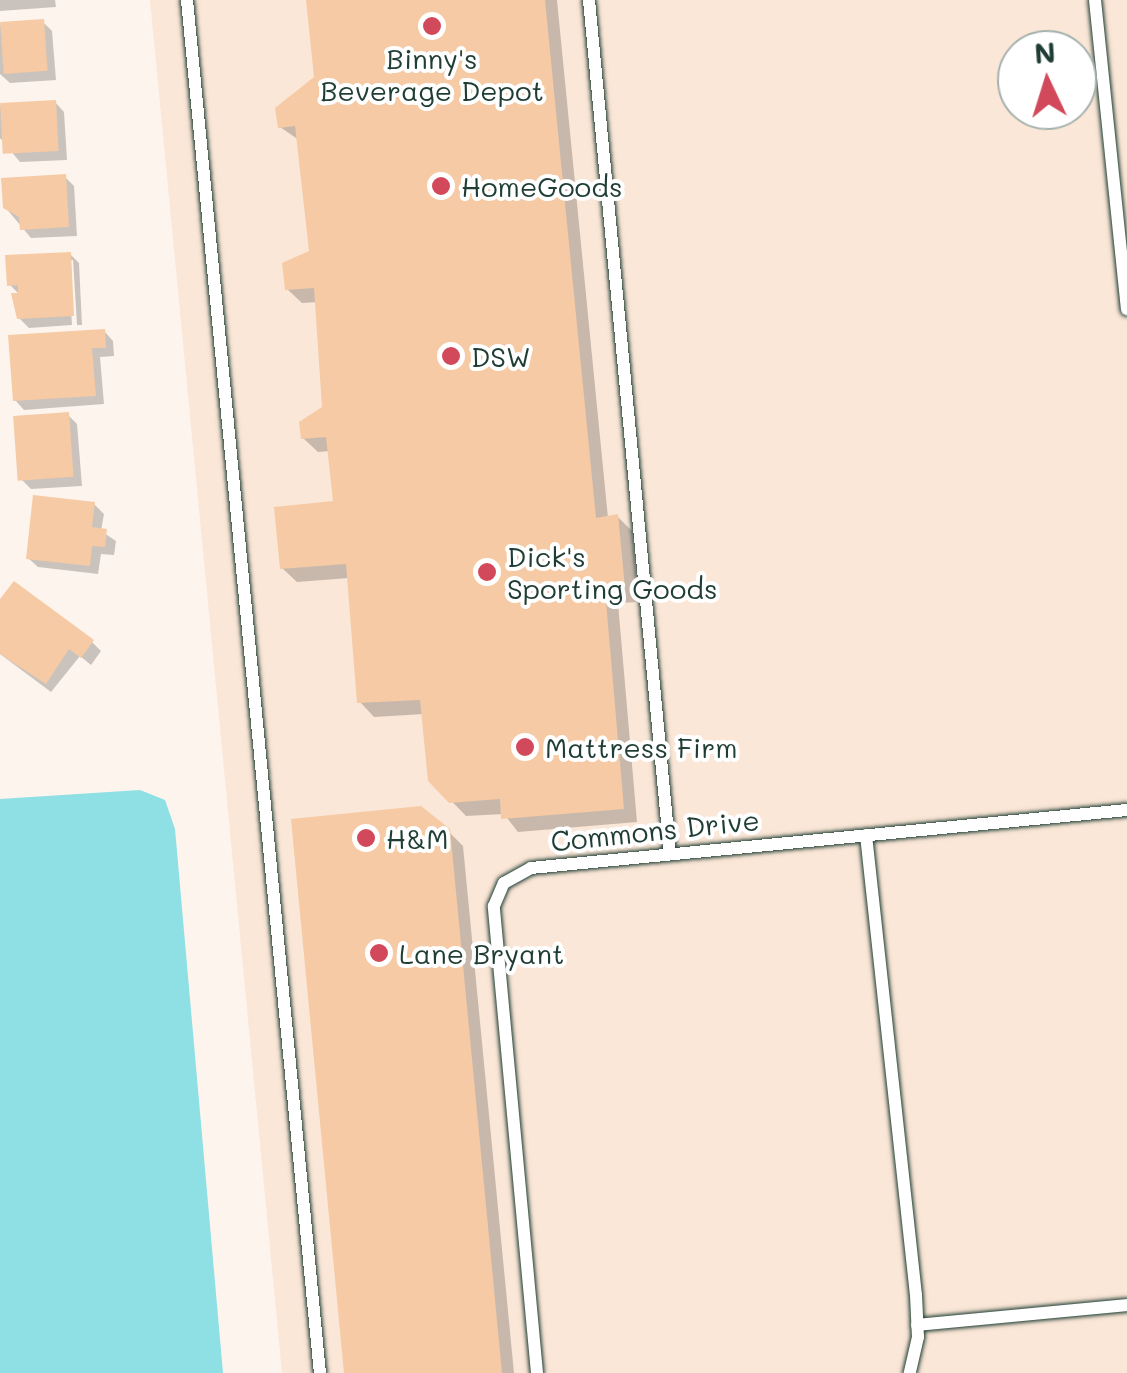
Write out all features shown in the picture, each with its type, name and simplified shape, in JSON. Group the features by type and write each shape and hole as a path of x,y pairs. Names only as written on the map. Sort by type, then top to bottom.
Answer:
{"lane":[{"path":"187,0 320,1373"},
{"path":"589,0 670,854"},
{"path":"1095,0 1127,310"},
{"name":"Commons Drive","path":"537,1373 494,906 504,882 531,868 1127,810"},
{"path":"866,835 918,1325 910,1373"},
{"path":"918,1325 1127,1305"}],"shaded area":[{"path":"150,0 1127,0 1127,1373 282,1373"}],"water":[{"path":"140,790 165,800 175,829 223,1373 0,1373 0,799"}],"building":[{"path":"306,0 545,0 596,518 618,514 625,588 605,590 624,809 501,819 500,799 449,803 428,781 420,700 357,703 346,564 280,569 274,507 333,501 326,437 301,439 299,422 322,407 314,288 285,290 282,263 309,251 295,126 278,128 275,108 314,77"},
{"path":"44,19 48,71 4,74 0,22"},
{"path":"56,100 59,151 3,154 0,103"},
{"path":"66,174 69,227 20,230 19,217 3,208 1,178"},
{"path":"71,252 74,316 17,319 11,293 18,293 18,285 7,286 5,255"},
{"path":"105,329 106,348 92,348 96,396 13,401 8,335"},
{"path":"69,412 74,477 18,481 13,416"},
{"path":"33,495 95,502 92,527 107,529 105,547 92,546 90,566 26,559"},
{"path":"14,581 94,640 81,658 69,649 46,684 0,654 0,599"},
{"path":"421,806 450,829 502,1373 344,1373 291,819"}],"place":[{"name":"Binny's Beverage Depot","path":"432,26"},
{"name":"HomeGoods","path":"441,186"},
{"name":"DSW","path":"451,356"},
{"name":"Dick's Sporting Goods","path":"487,572"},
{"name":"Mattress Firm","path":"525,747"},
{"name":"H&M","path":"366,838"},
{"name":"Lane Bryant","path":"379,953"}]}
